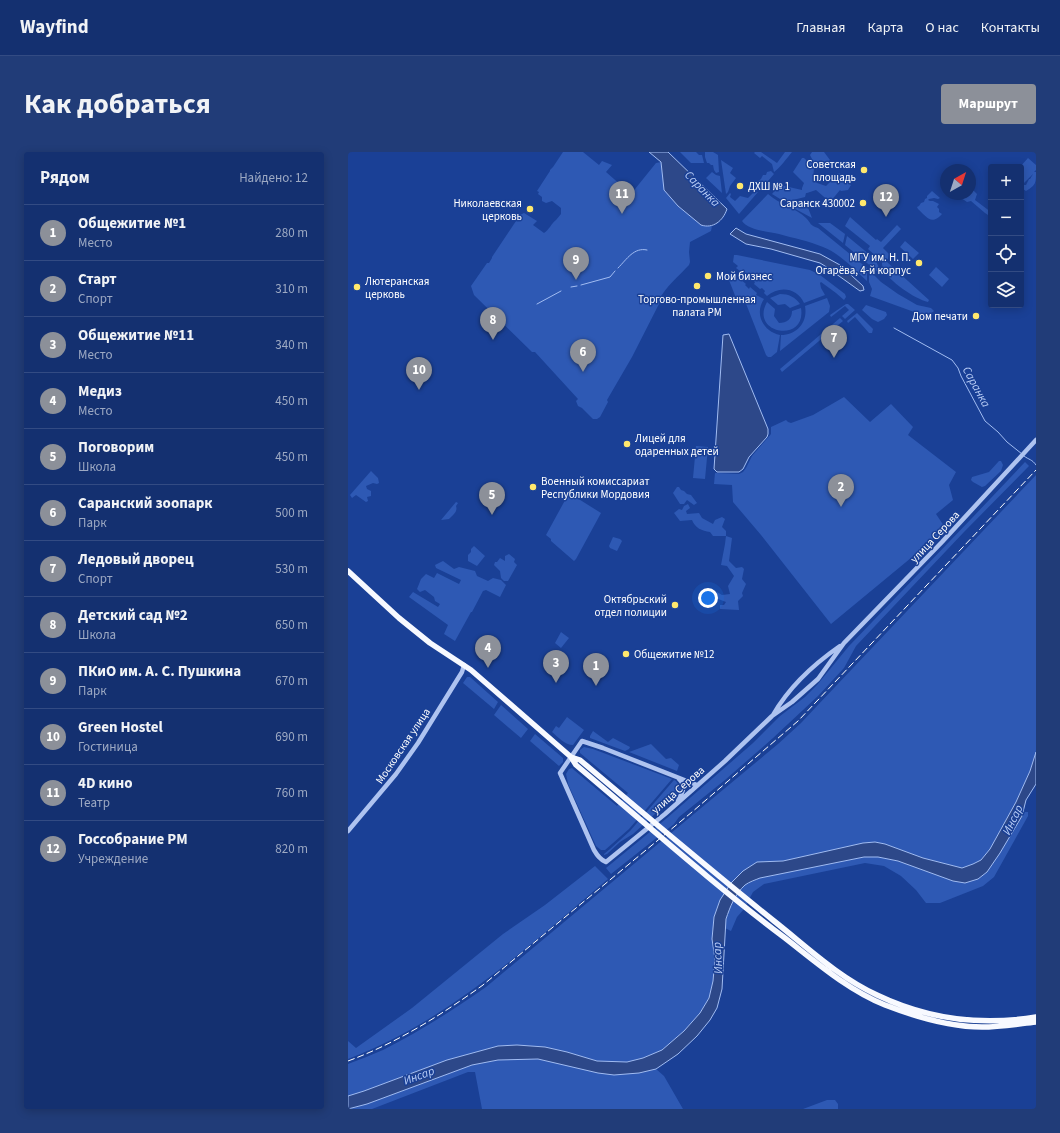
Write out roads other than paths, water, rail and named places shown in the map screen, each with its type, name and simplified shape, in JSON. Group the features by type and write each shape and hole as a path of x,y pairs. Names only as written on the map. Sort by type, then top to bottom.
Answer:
{"main road":[{"path":"348,571 399,618 430,643 464,665 571,757 576,765 718,885 837,971 862,987 889,1001 919,1012 936,1016 982,1022 1036,1017"},
{"path":"571,757 580,760 844,983 884,1004 919,1017 955,1025 981,1027 1009,1026 1036,1022"}],"street":[{"name":"улица Серова","path":"571,757 560,773 597,856 602,861 606,862 677,803 772,716 792,702 818,678 844,644 942,542 1036,440"},
{"name":"улица Серова","path":"772,716 790,691 813,667 844,644"},
{"name":"Московская улица","path":"348,831 396,774 462,672 464,665"},
{"path":"813,667 820,669 821,672 818,678"},
{"path":"571,757 582,741 697,785"},
{"path":"676,776 684,787 677,803"},
{"path":"686,781 695,781 705,778"}],"water":[{"path":"649,152 668,152 727,209 723,217 713,225 705,226 701,225 678,206 664,190 661,162"},
{"path":"736,228 746,234 820,254 840,265 863,286 864,290 860,291 820,263 771,249 746,244 730,234"},
{"path":"729,334 768,429 768,434 749,457 743,469 739,472 717,472 714,469 723,335"},
{"name":"Инсар","path":"1036,752 1036,784 1026,800 1022,816 987,872 978,879 965,883 953,881 898,861 878,857 864,857 760,878 745,885 731,905 726,919 722,989 717,1008 710,1020 697,1036 678,1054 656,1069 639,1073 614,1075 598,1073 538,1059 498,1060 472,1065 367,1104 348,1109 348,1096 447,1060 498,1046 517,1045 545,1047 597,1061 627,1062 643,1058 662,1050 684,1031 700,1013 709,998 713,981 715,959 712,939 714,917 720,900 731,883 743,871 757,862 783,861 863,843 875,842 885,844 923,858 962,868 973,864 981,860 990,849 1016,802 1030,771"}],"waterway":[{"path":"618,268 634,252 638,250 647,250"},
{"path":"581,285 610,277 615,271"},
{"path":"571,287 577,286"},
{"path":"537,304 561,291"},
{"name":"Саранка","path":"894,328 952,360 958,368 985,421 1022,454"},
{"name":"Саранка","path":"1024,456 1036,465"}],"railway":[{"path":"348,1061 384,1046 418,1028 483,985 692,812 798,721 1036,470"}],"place":[{"name":"Советская площадь","path":"864,170"},
{"name":"ДХШ № 1","path":"740,186"},
{"name":"Саранск 430002","path":"863,203"},
{"name":"Николаевская церковь","path":"530,209"},
{"name":"4D кино","path":"622,214"},
{"name":"Госсобрание РМ","path":"886,217"},
{"name":"МГУ им. Н. П. Огарёва, 4-й корпус","path":"919,263"},
{"name":"Мой бизнес","path":"708,276"},
{"name":"ПКиО им. А. С. Пушкина","path":"576,280"},
{"name":"Торгово-промышленная палата РМ","path":"697,286"},
{"name":"Лютеранская церковь","path":"357,287"},
{"name":"Дом печати","path":"976,316"},
{"name":"Детский сад №2","path":"493,340"},
{"name":"Ледовый дворец","path":"834,358"},
{"name":"Саранский зоопарк","path":"583,372"},
{"name":"Green Hostel","path":"419,390"},
{"name":"Лицей для одаренных детей","path":"627,444"},
{"name":"Военный комиссариат Республики Мордовия","path":"533,487"},
{"name":"Старт","path":"841,507"},
{"name":"Поговорим","path":"492,515"},
{"name":"Октябрьский отдел полиции","path":"675,605"},
{"name":"Общежитие №12","path":"626,654"},
{"name":"Медиз","path":"488,668"},
{"name":"Общежитие №11","path":"556,683"},
{"name":"Общежитие №1","path":"596,686"}]}
